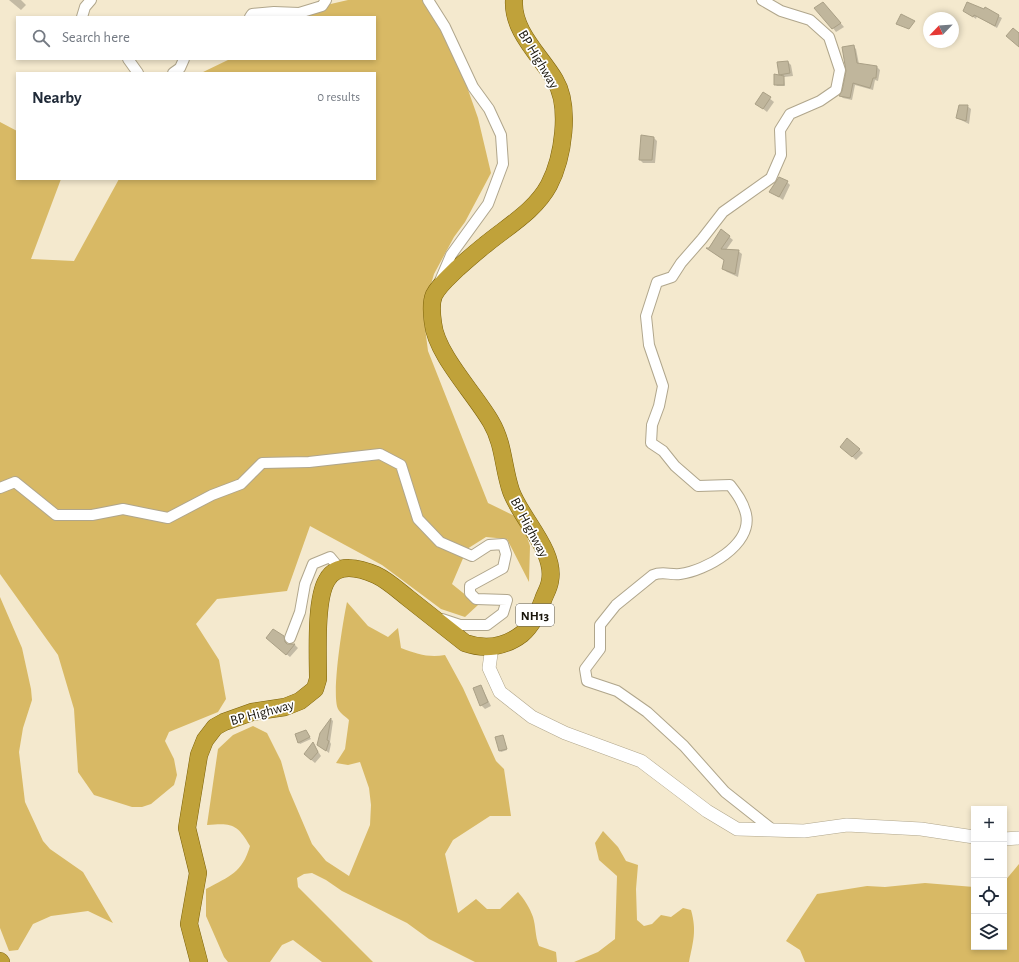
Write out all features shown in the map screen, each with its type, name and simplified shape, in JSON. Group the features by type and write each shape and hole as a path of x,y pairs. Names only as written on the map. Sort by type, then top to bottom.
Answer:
{"highway":[{"name":"BP Highway","path":"199,962 189,924 198,873 187,828 199,755 204,740 215,727 224,722 252,712 285,707 300,701 315,689 318,679 322,595 326,581 340,569 358,568 377,575 465,643 480,647 492,647 513,640 528,627 541,605 550,582 549,562 541,544 515,502 510,488 500,441 492,424 447,357 437,338 433,324 434,296 446,279 485,245 533,208 549,185 560,155 564,125 562,99 556,82 521,30 513,10 514,0"}],"street":[{"path":"82,16 85,7 91,0"},
{"path":"251,16 252,14 274,12 299,13 322,6 326,0"},
{"path":"428,0 446,27 473,88 489,109 501,135 503,164 488,204 451,255 434,296"},
{"path":"762,0 781,11 810,20 829,37 840,70 836,90 820,101 790,114 780,130 781,155 771,178 723,212 702,239 681,262 672,277 657,282 646,316 650,345 663,386 659,406 652,424 651,443 664,451 675,466 698,486 730,485 740,497 746,515 745,529 739,541 726,554 712,563 679,574 659,572 652,575 616,605 600,625 600,649 585,669 587,681 617,692 647,712 684,746 725,792 773,830"},
{"path":"129,60 137,72"},
{"path":"174,72 180,68 184,60"},
{"path":"0,488 16,482 56,515 92,515 122,509 168,518 212,495 241,484 262,463 309,462 380,454 401,465 418,519 440,542 472,556 489,545 503,544 506,554 503,568 470,586 470,593 476,599 507,600 503,613 487,625 460,626 430,615"},
{"path":"290,638 300,612 304,584 314,564 330,557 340,569"},
{"path":"492,647 489,668 500,692 532,717 565,733 641,761 707,812 737,829 804,831 847,825 920,829 971,837"},
{"path":"1007,839 1019,838"}],"shaded area":[{"path":"348,0 427,0 450,39 478,118 491,173 465,222 454,237 434,274 423,312 428,351 488,503 521,519 530,546 529,582 507,539 486,537 467,549 452,584 478,605 465,617 441,609 382,565 310,526 287,591 217,599 196,624 219,660 226,699 218,712 169,732 165,741 174,759 177,775 174,785 151,804 142,807 132,807 94,795 78,772 74,709 58,655 0,574 0,122 16,130 16,180 61,180 31,259 74,261 118,180 376,180 376,72 203,72 228,60 376,60 376,16 307,16 322,6"},
{"path":"0,597 22,648 31,689 32,700 23,728 19,752 25,802 43,841 50,849 83,872 113,923 88,911 51,916 33,924 18,950 9,951 0,928"},
{"path":"347,602 368,626 388,637 398,628 401,648 423,655 445,655 463,688 496,761 504,769 511,816 490,816 453,840 445,854 458,913 476,899 487,909 500,909 518,892 532,914 539,946 556,952 557,962 475,962 429,939 407,923 342,891 326,880 312,873 304,874 297,878 298,887 373,962 322,962 293,940 282,945 270,962 228,962 224,957 206,916 206,889 234,873 243,862 250,846 241,833 233,826 222,824 207,825 218,749 233,735 253,726 267,733 281,761 289,790 312,844 326,861 349,876 370,825 371,805 369,788 360,762 348,765 336,763 345,749 349,720 338,709 336,701 338,657"},
{"path":"603,831 618,847 626,861 638,865 636,889 637,920 644,926 652,924 661,915 671,917 683,908 691,910 694,930 689,962 574,962 598,952 615,939 617,876 599,860 595,843"},
{"path":"1019,864 1019,962 805,962 800,950 786,941 817,894 867,886 885,887 925,883 971,887 971,950 1007,950 1007,878"}],"building":[{"path":"823,2 841,23 832,29 814,8"},
{"path":"967,2 984,9 985,7 999,15 995,26 963,11"},
{"path":"901,14 915,21 909,29 896,24"},
{"path":"1013,28 1019,33 1019,47 1006,36"},
{"path":"854,45 857,63 877,66 876,78 873,78 870,88 853,83 850,98 839,96 842,91 846,71 842,47"},
{"path":"788,61 790,73 779,75 777,62"},
{"path":"774,74 784,76 784,85 774,85"},
{"path":"763,92 771,97 763,109 755,104"},
{"path":"959,105 968,105 966,121 956,118"},
{"path":"641,135 654,137 652,160 639,160"},
{"path":"779,177 788,181 779,197 769,192"},
{"path":"721,229 730,236 721,249 739,250 735,274 722,269 724,260 706,248 709,248"},
{"path":"847,438 860,449 852,457 840,447"},
{"path":"273,629 284,636 287,644 295,644 286,655 266,638"},
{"path":"481,685 488,702 480,706 473,688"},
{"path":"331,718 327,740 329,741 326,751 317,745 320,733"},
{"path":"306,730 310,737 298,743 295,734"},
{"path":"503,735 507,749 499,751 495,737"},
{"path":"313,742 318,752 311,760 304,754"}]}
